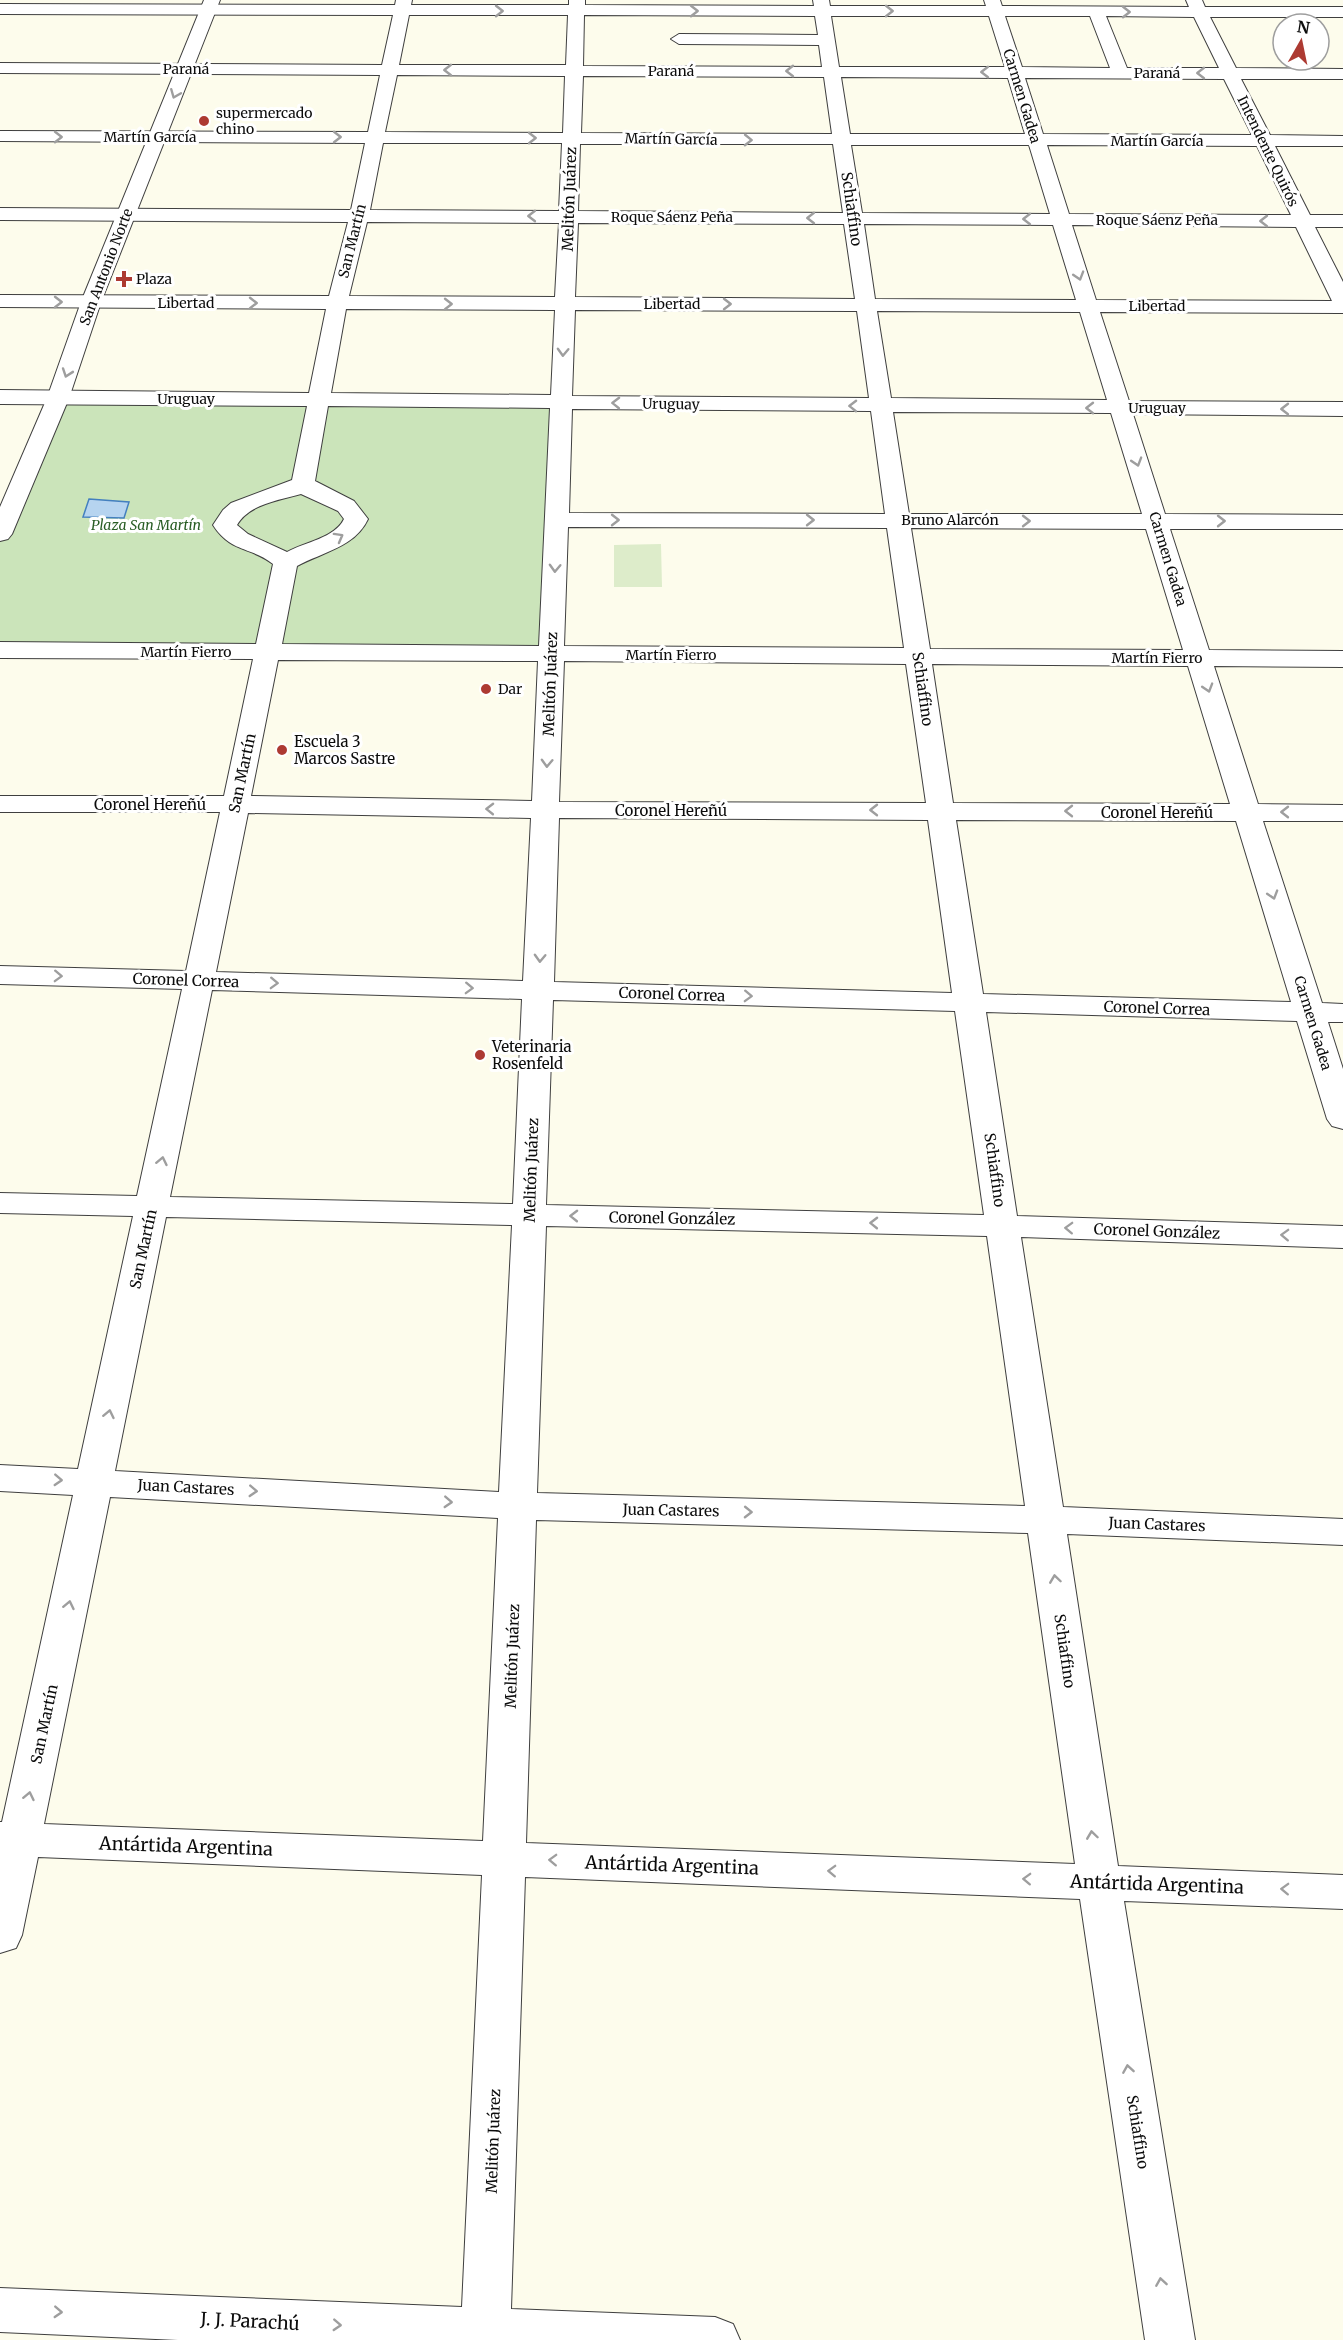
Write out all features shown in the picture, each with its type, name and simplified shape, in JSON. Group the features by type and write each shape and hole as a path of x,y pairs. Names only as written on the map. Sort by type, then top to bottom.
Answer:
{"street":[{"path":"0,9 210,5 577,6 826,31"},
{"name":"San Antonio Norte","path":"2,523 58,398 91,302 210,5"},
{"name":"San Martín","path":"303,483 337,304 359,216 402,5"},
{"name":"Melitón Juárez","path":"486,2336 577,6"},
{"path":"679,39 826,31 994,6 1096,12 1197,6 1343,12"},
{"name":"Carmen Gadea","path":"994,6 1343,1119"},
{"name":"Intendente Quirós","path":"1197,6 1343,302"},
{"path":"1096,12 1120,73"},
{"name":"Paraná","path":"0,68 574,71 826,31 1015,72 1343,74"},
{"name":"Schiaffino","path":"826,31 1099,1882 1170,2340"},
{"name":"Martín García","path":"0,136 375,136 842,141 1343,141"},
{"name":"Roque Sáenz Peña","path":"0,214 1343,221"},
{"name":"Libertad","path":"0,301 1343,308"},
{"name":"Uruguay","path":"0,397 1343,409"},
{"path":"303,483 316,494 342,502 353,510 356,519 354,527 343,536 286,562 272,552 243,543 230,534 225,525 229,516 238,507 254,500 292,490 303,483"},
{"name":"Bruno Alarcón","path":"557,520 1343,522"},
{"name":"San Martín","path":"0,1935 10,1839 94,1482 286,562"},
{"name":"Martín Fierro","path":"0,650 1343,659"},
{"name":"Coronel Hereñú","path":"0,804 236,804 546,810 1343,813"},
{"name":"Coronel Correa","path":"0,975 1343,1013"},
{"name":"Coronel González","path":"0,1203 1003,1226 1343,1237"},
{"name":"Juan Castares","path":"0,1478 518,1506 1046,1520 1343,1532"},
{"name":"Antártida Argentina","path":"10,1839 1343,1892"},
{"name":"J. J. Parachú","path":"0,2310 486,2336 716,2340"}],"green space":[{"name":"Plaza San Martín","path":"58,398 561,403 551,654 0,650 0,534"},
{"path":"661,544 662,587 614,587 614,545"}],"water":[{"path":"89,499 129,502 124,518 83,517"}],"place":[{"name":"supermercado chino","path":"204,121"},
{"name":"Plaza","path":"124,279"},
{"name":"Dar","path":"486,689"},
{"name":"Escuela 3 Marcos Sastre","path":"282,750"},
{"name":"Veterinaria Rosenfeld","path":"480,1055"}]}
